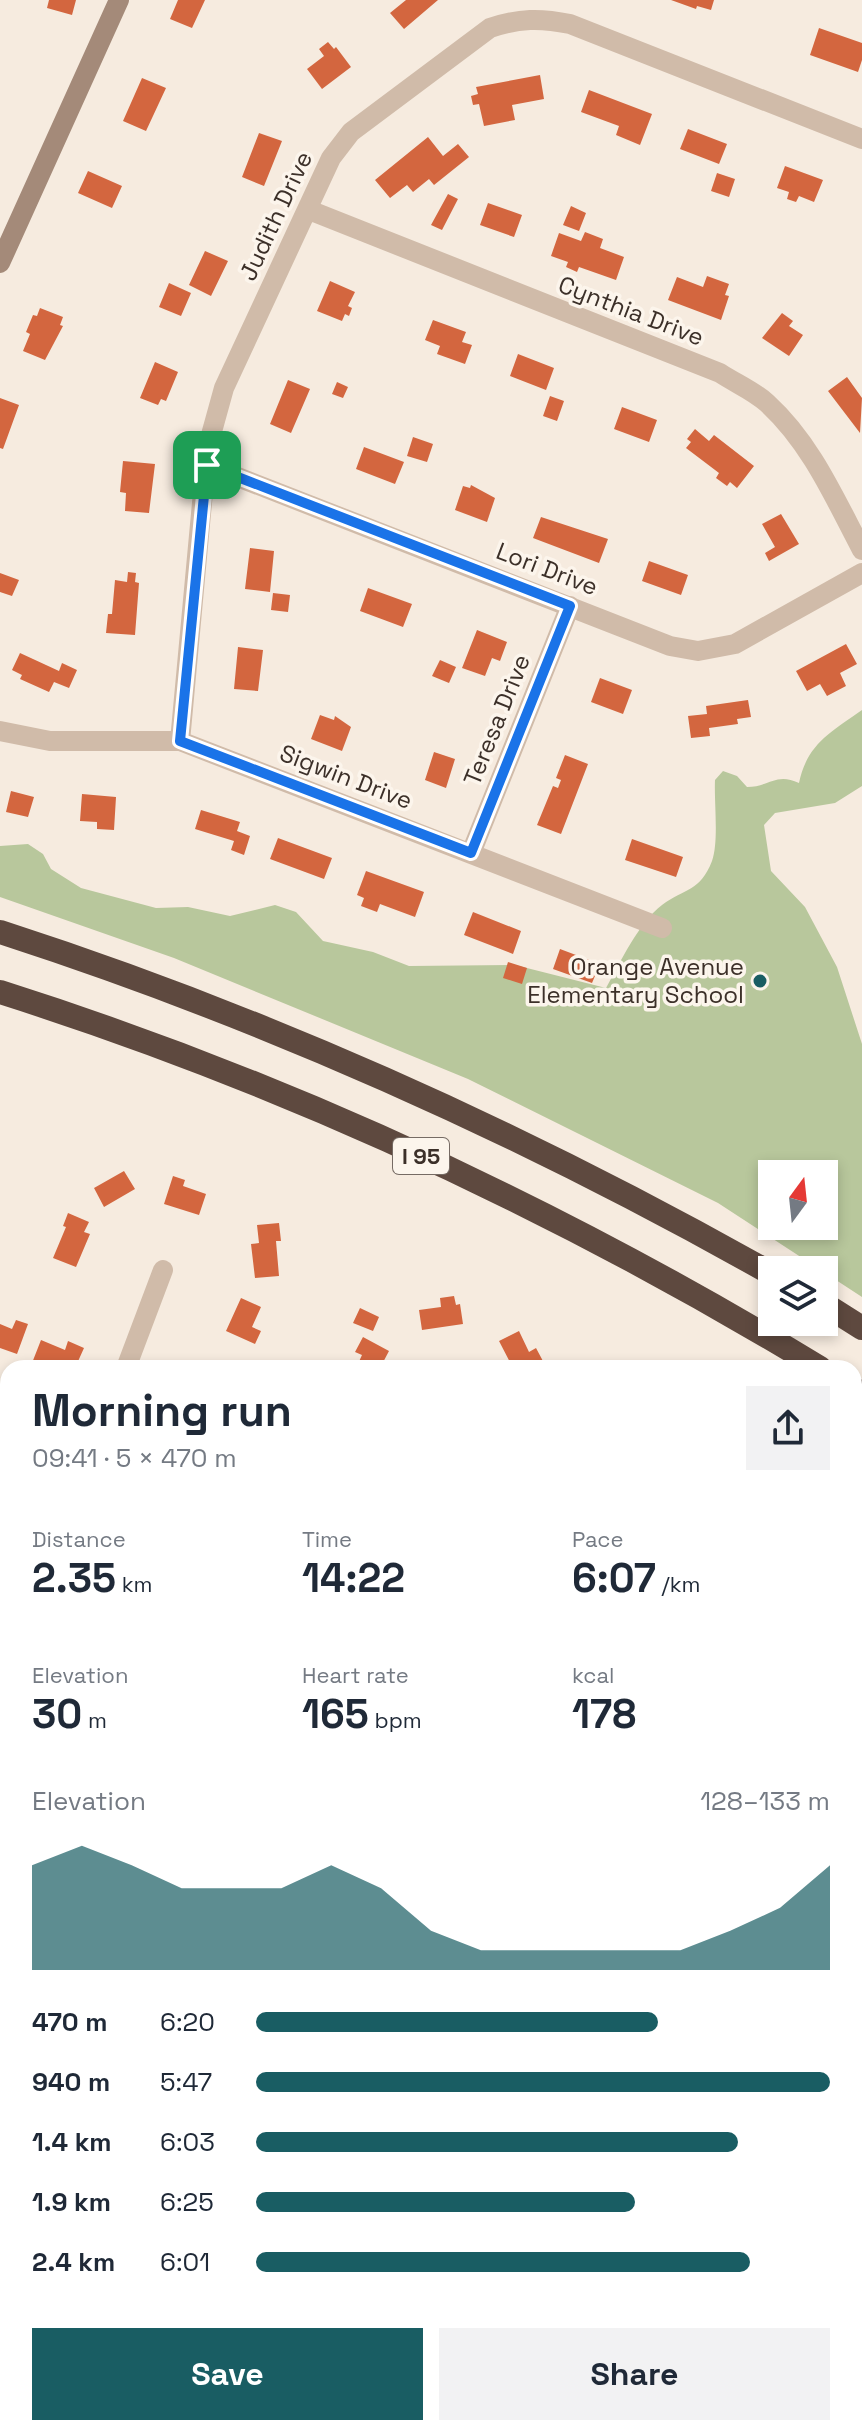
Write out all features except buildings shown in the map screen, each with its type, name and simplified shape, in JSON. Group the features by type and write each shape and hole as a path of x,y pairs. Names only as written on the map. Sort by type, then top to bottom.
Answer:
{"highway":[{"name":"I 95","path":"0,932 191,999 374,1073 591,1175 758,1266"},
{"name":"I 95","path":"0,992 206,1065 446,1167 621,1255 806,1360"},
{"path":"838,1313 862,1328"}],"main road":[{"path":"0,263 119,0"}],"street":[{"name":"Judith Drive","path":"180,741 207,465 211,435 224,388 331,158 351,132 490,28 517,19 543,19 570,24 862,139"},
{"name":"Cynthia Drive","path":"309,210 720,373 765,402 790,427 811,456 862,550"},
{"name":"Lori Drive","path":"207,465 670,646 712,651 745,640 862,573"},
{"name":"Teresa Drive","path":"471,853 570,606"},
{"name":"Sigwin Drive","path":"0,731 50,741 180,741 662,928"},
{"path":"129,1360 163,1270"}],"green space":[{"path":"862,710 862,786 835,803 775,813 764,825 771,871 805,907 837,967 862,1044 862,1297 838,1281 838,1256 799,1256 775,1240 838,1240 838,1160 758,1160 758,1229 718,1203 468,1079 174,958 0,897 0,846 28,844 43,854 51,869 81,888 156,908 188,907 230,916 275,905 296,912 323,941 373,952 409,966 515,965 606,988 654,912 697,884 707,871 715,843 715,780 723,771 737,776 747,787 778,779 799,783 808,758 831,732"}],"place":[{"name":"Orange Avenue Elementary School","path":"760,981"}],"route":[{"path":"207,465 570,606 471,853 180,741 207,465"}]}
